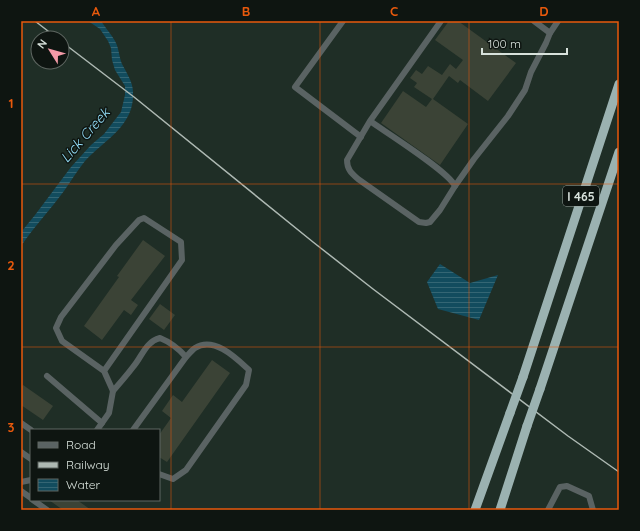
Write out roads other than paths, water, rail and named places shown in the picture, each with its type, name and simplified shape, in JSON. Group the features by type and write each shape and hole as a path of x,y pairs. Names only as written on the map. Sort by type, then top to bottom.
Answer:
{"highway":[{"name":"I 465","path":"475,510 510,413 619,84"},
{"name":"I 465","path":"500,510 619,152"}],"street":[{"path":"343,21 295,87 361,137"},
{"path":"441,21 370,121 347,160 349,171 358,179 419,222 426,223 430,222 440,210 474,159 508,116 525,90 530,72 550,33 558,21"},
{"path":"534,21 550,33"},
{"path":"370,121 439,169 453,181 455,186"},
{"path":"104,371 182,260 181,242 144,218 139,220 116,245 61,317 56,328 62,341 104,371 113,391"},
{"path":"98,429 109,413 113,391 154,339 160,338 168,341 186,357"},
{"path":"134,429 186,357 196,348 209,344 223,350 238,360 249,370 246,384 186,470 173,479 160,474"},
{"path":"47,376 103,421"},
{"path":"21,423 30,429"},
{"path":"548,510 560,487 567,486 589,496 594,510"},
{"path":"21,491 30,498"},
{"path":"35,501 47,510"}],"water":[{"name":"Lick Creek","path":"88,21 101,21 115,41 122,64 132,85 132,104 124,123 85,161 64,191 21,246 22,231 71,167 91,145 104,134 121,112 125,95 125,86 115,70 111,48 108,41 100,29"},
{"path":"440,264 470,283 498,275 479,320 438,309 427,282"}],"railway":[{"path":"35,21 47,30"},
{"path":"70,48 134,97 373,289 568,436 619,472"}]}
